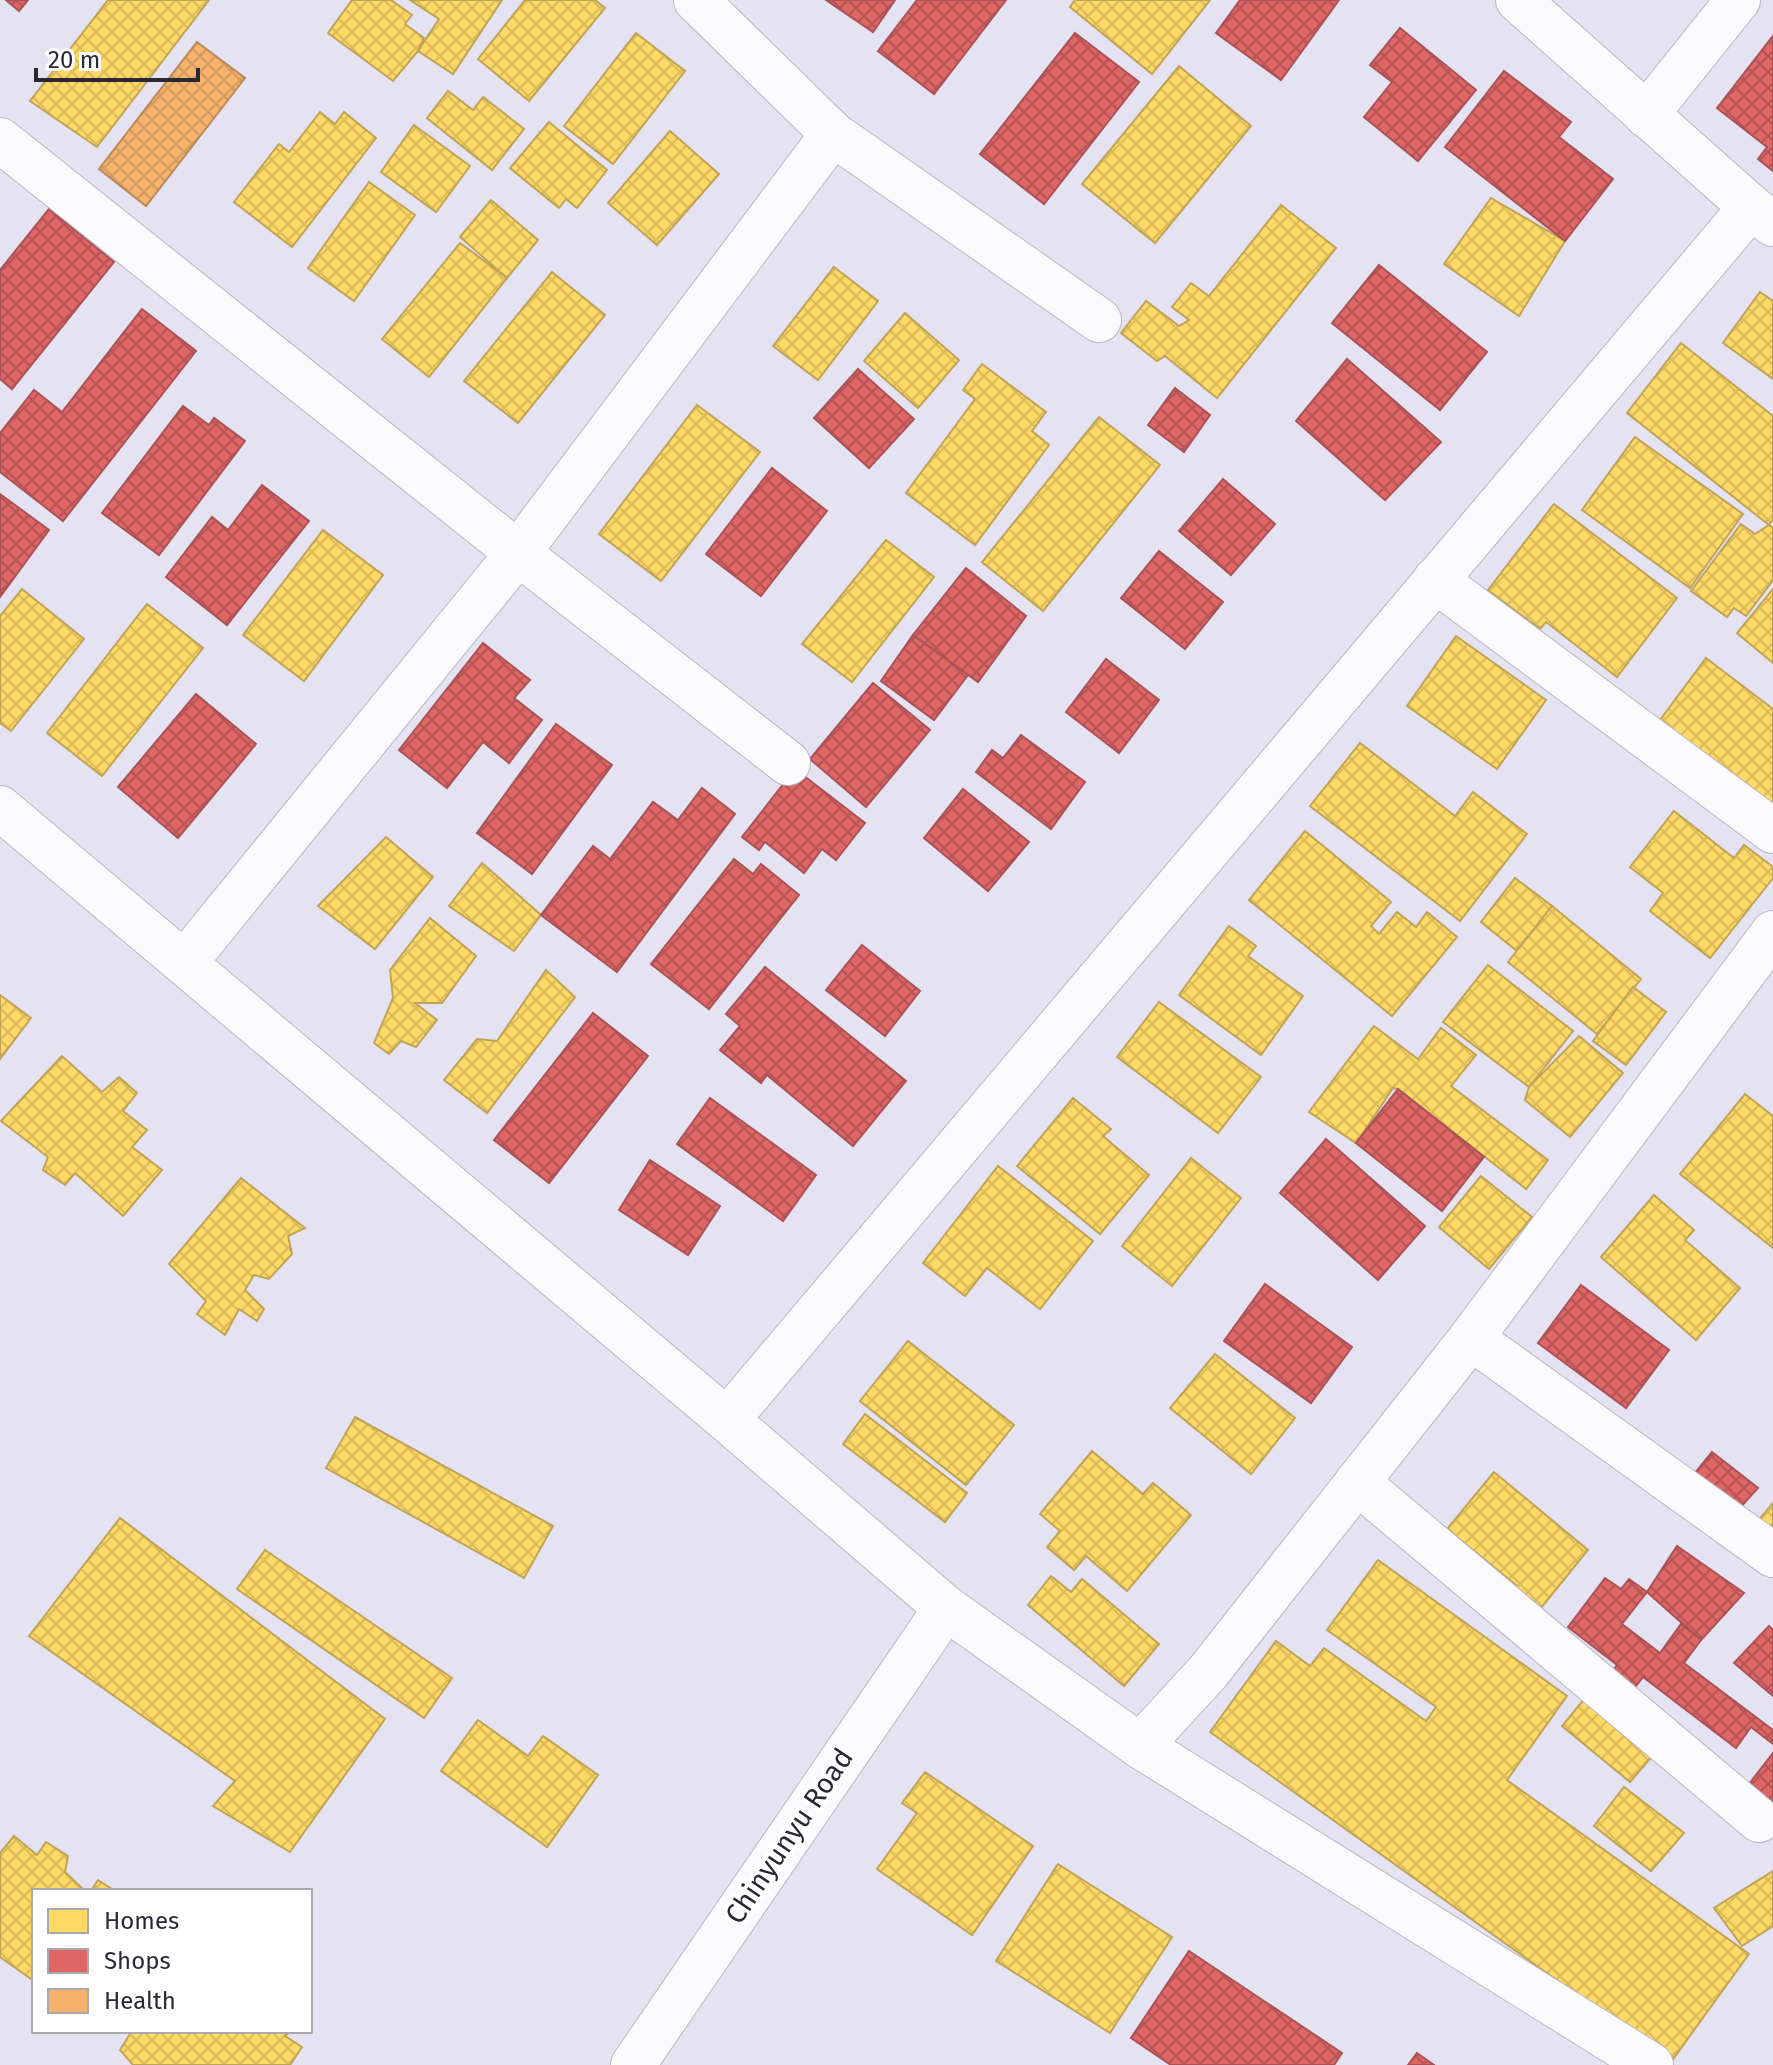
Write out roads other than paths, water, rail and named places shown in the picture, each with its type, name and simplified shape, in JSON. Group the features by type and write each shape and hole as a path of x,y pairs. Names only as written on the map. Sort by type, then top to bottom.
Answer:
{"street":[{"path":"696,0 833,134 1099,320"},
{"path":"727,1420 1435,580 1762,216 1518,0"},
{"path":"1646,115 1738,0"},
{"path":"185,962 518,553 833,134"},
{"path":"0,140 518,553 788,763"},
{"path":"1435,580 1773,831"},
{"path":"0,808 946,1608 1140,1746 1651,2065"},
{"path":"1140,1746 1208,1672 1471,1338 1773,933"},
{"path":"1471,1338 1773,1555"},
{"path":"1357,1482 1759,1820"},
{"name":"Chinyunyu Road","path":"633,2065 946,1608"}]}
